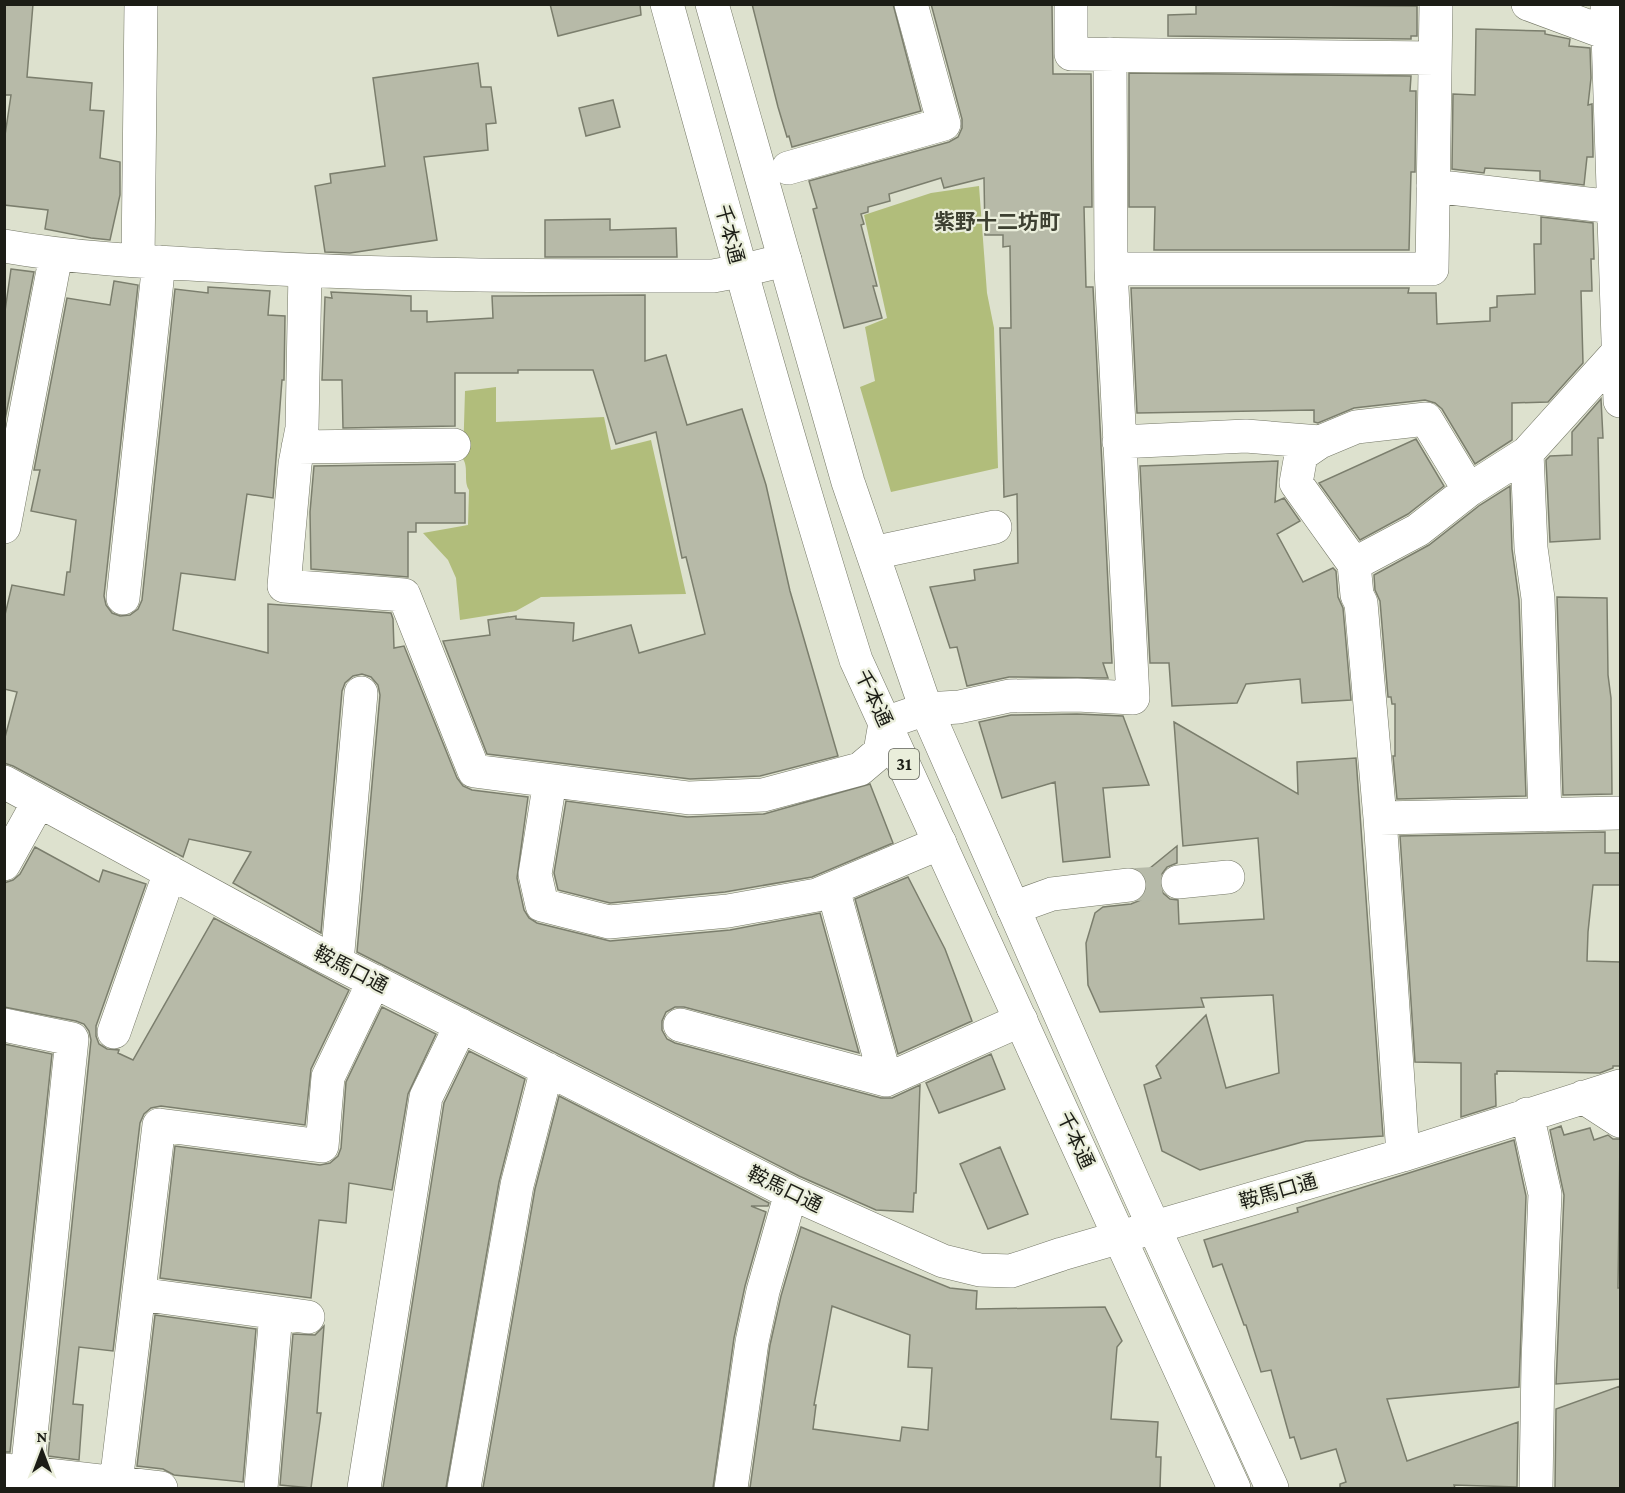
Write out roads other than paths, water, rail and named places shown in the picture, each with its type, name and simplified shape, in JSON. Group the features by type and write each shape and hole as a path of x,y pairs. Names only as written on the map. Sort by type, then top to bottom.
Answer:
{"street":[{"path":"123,598 148,261 141,4"},
{"name":"千本通","path":"667,4 815,528 856,660 1234,1488"},
{"name":"千本通","path":"712,4 848,482 926,709 1154,1227 1272,1488"},
{"path":"788,168 944,124 911,4"},
{"path":"1071,4 1071,54 1435,58"},
{"path":"1111,269 1432,269 1436,4"},
{"path":"1528,4 1612,25 1614,207 1620,401"},
{"path":"305,271 302,428 295,464 284,586 404,596 474,771 689,798 763,795 860,769 880,752 885,723 926,709 959,707 1009,696 1077,695 1133,698 1111,269 1110,54"},
{"path":"1433,186 1614,207"},
{"path":"4,246 57,255 305,271 481,276 713,276 784,260"},
{"path":"4,527 8,482 57,255"},
{"path":"1354,564 1418,530 1469,490 1527,453 1619,349"},
{"path":"1403,1155 1380,818 1361,603 1357,595 1354,564 1296,483 1301,455 1320,442 1356,427 1426,419 1469,490"},
{"path":"1119,442 1246,436 1320,442"},
{"path":"298,447 454,446"},
{"path":"1527,453 1531,548 1538,598 1545,815"},
{"path":"873,553 995,527"},
{"path":"337,962 361,693"},
{"path":"550,781 535,874 542,905 609,922 728,911 817,895 940,843"},
{"name":"鞍馬口通","path":"4,782 337,962 791,1193 943,1261 980,1270 1011,1271 1062,1254 1403,1155 1620,1086"},
{"path":"4,864 39,801"},
{"path":"1380,818 1620,813"},
{"path":"114,1032 170,872"},
{"path":"1178,882 1228,877"},
{"path":"1013,908 1052,894 1129,885"},
{"path":"833,889 886,1080"},
{"path":"116,1483 159,1125 322,1146 328,1077 374,981"},
{"path":"680,1025 886,1080 1021,1020"},
{"path":"4,1025 72,1039 16,1472 161,1488"},
{"path":"364,1488 426,1096 461,1025"},
{"path":"464,1488 516,1185 546,1069"},
{"path":"1583,1097 1620,1121"},
{"path":"1527,1114 1545,1194 1538,1361 1536,1488"},
{"path":"730,1488 756,1322 791,1193"},
{"path":"139,1294 292,1315 261,1488"}],"tunnel":[{"path":"1129,885 1178,882"}],"district":[{"name":"紫野十二坊町","path":"997,222"}]}
